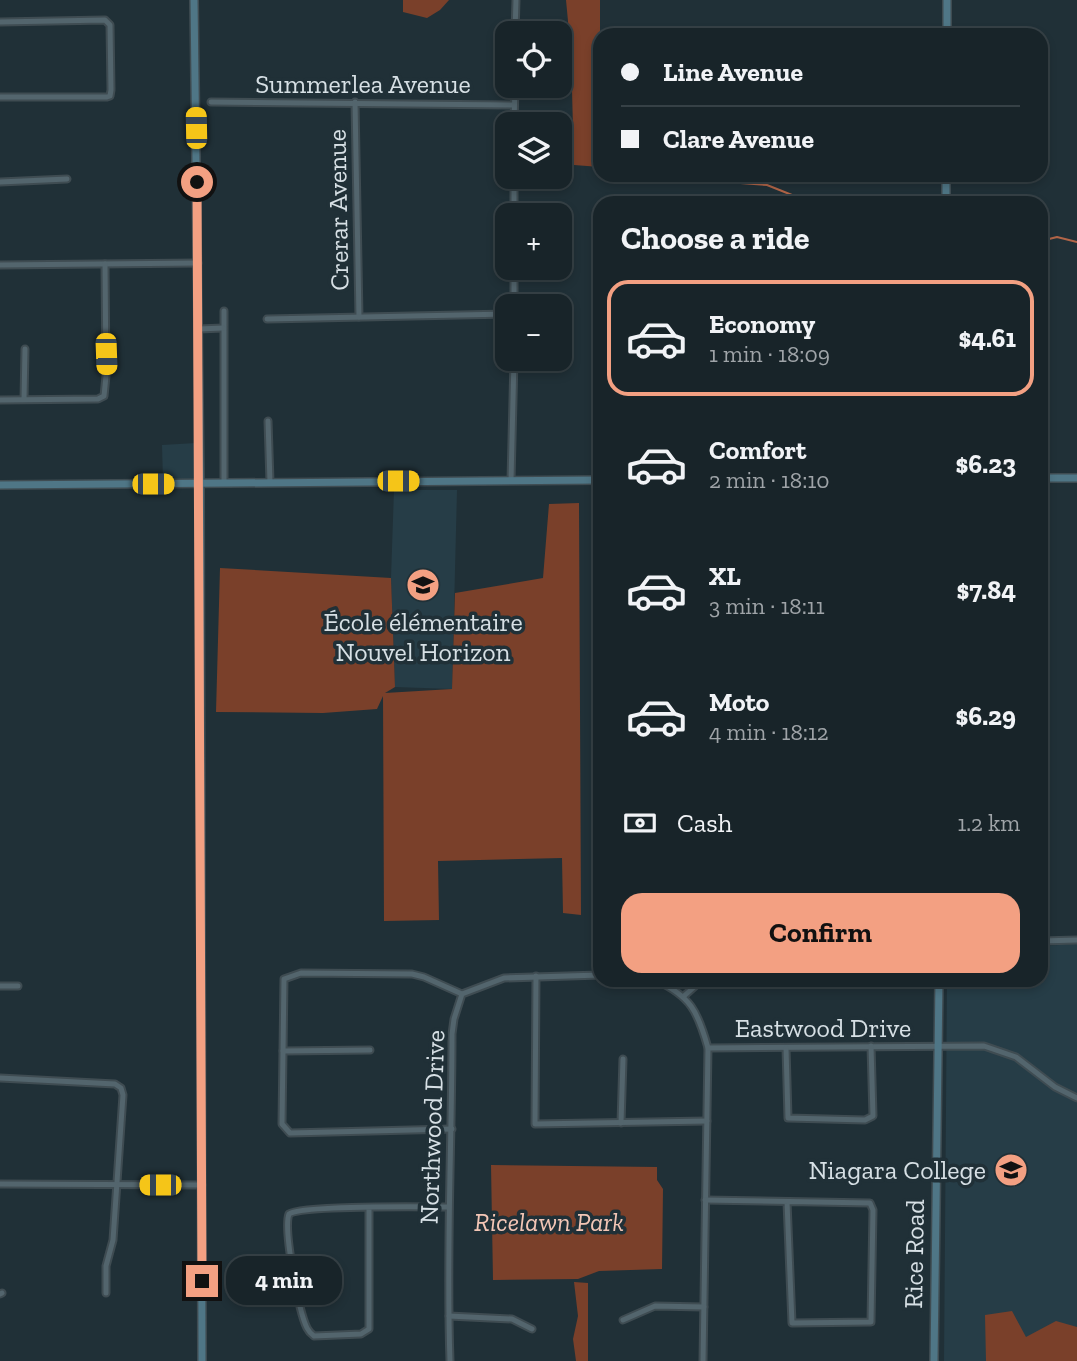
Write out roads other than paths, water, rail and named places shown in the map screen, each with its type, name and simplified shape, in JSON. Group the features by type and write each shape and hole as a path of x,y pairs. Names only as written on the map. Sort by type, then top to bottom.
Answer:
{"street":[{"path":"194,0 200,483 202,1361"},
{"path":"515,21 516,0"},
{"path":"947,0 947,28"},
{"path":"0,22 105,20 110,25 111,90 110,96 107,97 0,97"},
{"path":"514,98 514,112"},
{"name":"Summerlea Avenue","path":"211,102 514,105"},
{"name":"Crerar Avenue","path":"355,102 359,317"},
{"path":"0,181 67,179"},
{"path":"0,400 98,399 104,396 105,264"},
{"path":"0,265 198,264"},
{"path":"224,311 224,483"},
{"path":"267,319 495,314"},
{"path":"199,328 223,328"},
{"path":"24,399 25,349"},
{"path":"511,480 514,371"},
{"path":"268,421 270,482"},
{"path":"1048,478 1077,478"},
{"path":"0,485 593,480"},
{"path":"1048,941 1077,940"},
{"path":"452,1129 290,1133 282,1124 284,979 301,973 412,974 462,994"},
{"name":"Northwood Drive","path":"450,1361 448,1207 452,1129 452,1034 462,994 504,978 593,975"},
{"path":"536,976 535,1125 707,1121"},
{"path":"0,986 18,986"},
{"path":"668,987 684,996 703,1031 708,1048 703,1361"},
{"path":"684,996 694,987"},
{"name":"Rice Road","path":"934,1361 939,987"},
{"path":"786,1048 788,1118 865,1120 873,1116 871,1046"},
{"name":"Eastwood Drive","path":"708,1048 984,1046 1020,1060 1055,1087 1077,1098"},
{"path":"282,1051 370,1050"},
{"path":"621,1123 623,1059"},
{"path":"0,1078 115,1084 121,1088 123,1095 118,1185 113,1240 106,1266 106,1293"},
{"path":"0,1184 202,1185"},
{"path":"705,1200 870,1203 873,1210 870,1322 792,1324 787,1202"},
{"path":"369,1208 369,1329 361,1334 314,1336 305,1323 290,1254 286,1227 289,1214 300,1209 369,1208 448,1207"},
{"path":"623,1320 655,1307 704,1307"},
{"path":"449,1317 512,1319 531,1329"}],"waterway":[{"path":"727,182 767,185 794,196"},
{"path":"1048,239 1057,237 1077,242"}],"place":[{"name":"École élémentaire Nouvel Horizon","path":"423,585"},
{"name":"Niagara College","path":"1011,1170"}],"park label":[{"name":"Ricelawn Park","path":"549,1222"}]}
